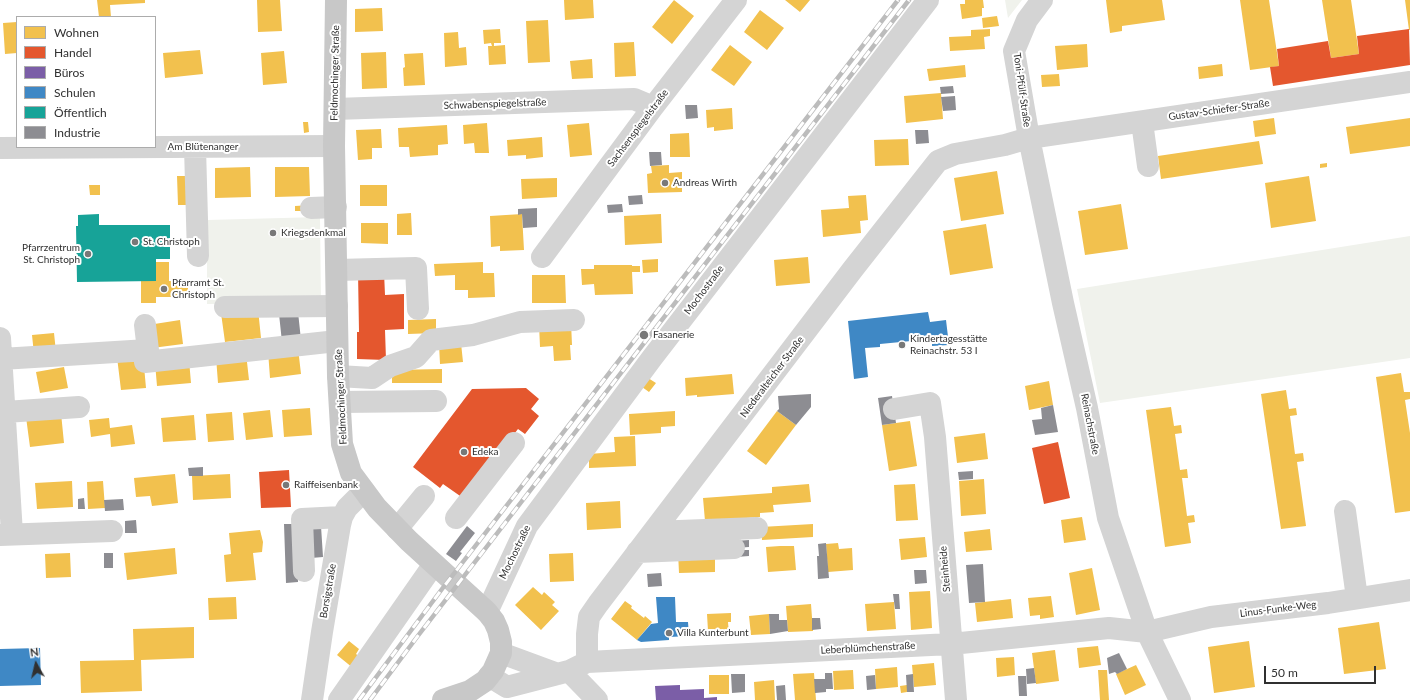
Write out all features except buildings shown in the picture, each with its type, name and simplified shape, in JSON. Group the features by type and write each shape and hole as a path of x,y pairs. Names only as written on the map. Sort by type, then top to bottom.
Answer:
{"main road":[{"name":"Feldmochinger Straße","path":"336,0 334,146 337,341 342,444 346,460 351,473 377,508 434,564 487,612 494,621 498,630 501,642 501,653"},
{"path":"443,700 474,688 489,676 493,671 501,653"}],"street":[{"name":"Sachsenspiegelstraße","path":"542,256 653,107 736,0"},
{"name":"Mochostraße","path":"487,612 527,526 652,358 928,0"},
{"name":"Toni-Pfülf-Straße","path":"1029,138 1014,51 1027,20 1042,0"},
{"name":"Gustav-Schiefer-Straße","path":"1029,138 1410,82"},
{"name":"Schwabenspiegelstraße","path":"335,109 634,99 653,107"},
{"path":"1142,122 1148,166"},
{"name":"Niederalteicher Straße","path":"572,669 587,634 590,617 598,604 853,269 938,161 955,154 1005,145 1029,138"},
{"name":"Reinachstraße","path":"1029,138 1063,303 1088,408 1108,518 1147,632 1180,700"},
{"name":"Am Blütenanger","path":"156,147 334,146"},
{"path":"195,147 198,256"},
{"name":"Am Blütenanger","path":"0,148 16,148"},
{"path":"311,208 336,207"},
{"path":"337,270 416,268 418,308"},
{"path":"225,307 337,306"},
{"path":"338,376 372,378 390,366 416,357 431,340 474,335 520,322 574,320"},
{"path":"112,531 6,534 1,349 148,350 145,325"},
{"path":"145,362 337,341"},
{"path":"340,402 436,401"},
{"name":"Steinheide","path":"894,409 930,403 935,437 956,700"},
{"path":"3,406 78,407"},
{"path":"456,518 514,443"},
{"name":"Borsigstraße","path":"312,700 342,517 347,508 364,491"},
{"path":"397,529 424,496"},
{"path":"1345,511 1357,598"},
{"path":"304,571 302,519 342,517"},
{"path":"654,532 757,528"},
{"path":"637,552 734,548"},
{"path":"339,700 434,564"},
{"name":"Linus-Funke-Weg","path":"1147,632 1211,617 1410,590"},
{"name":"Leberblümchenstraße","path":"572,669 951,644 1109,628 1147,632"},
{"path":"501,653 572,669 597,700"},
{"path":"489,676 507,687 572,669"}],"shaded area":[{"path":"1005,0 1022,0 1008,18"},
{"path":"320,217 321,303 207,304 207,220"},
{"path":"1410,236 1410,358 1100,403 1077,289"}],"railway":[{"path":"359,700 442,589 898,0"},
{"path":"370,700 909,0"}],"place":[{"name":"Andreas Wirth","path":"665,183"},
{"name":"Kriegsdenkmal","path":"273,233"},
{"name":"St. Christoph","path":"135,242"},
{"name":"Pfarrzentrum St. Christoph","path":"88,254"},
{"name":"Pfarramt St. Christoph","path":"164,289"},
{"name":"Fasanerie","path":"644,335"},
{"name":"Kindertagesstätte Reinachstr. 53 I","path":"902,345"},
{"name":"Edeka","path":"464,452"},
{"name":"Raiffeisenbank","path":"286,485"},
{"name":"Villa Kunterbunt","path":"669,633"}]}
